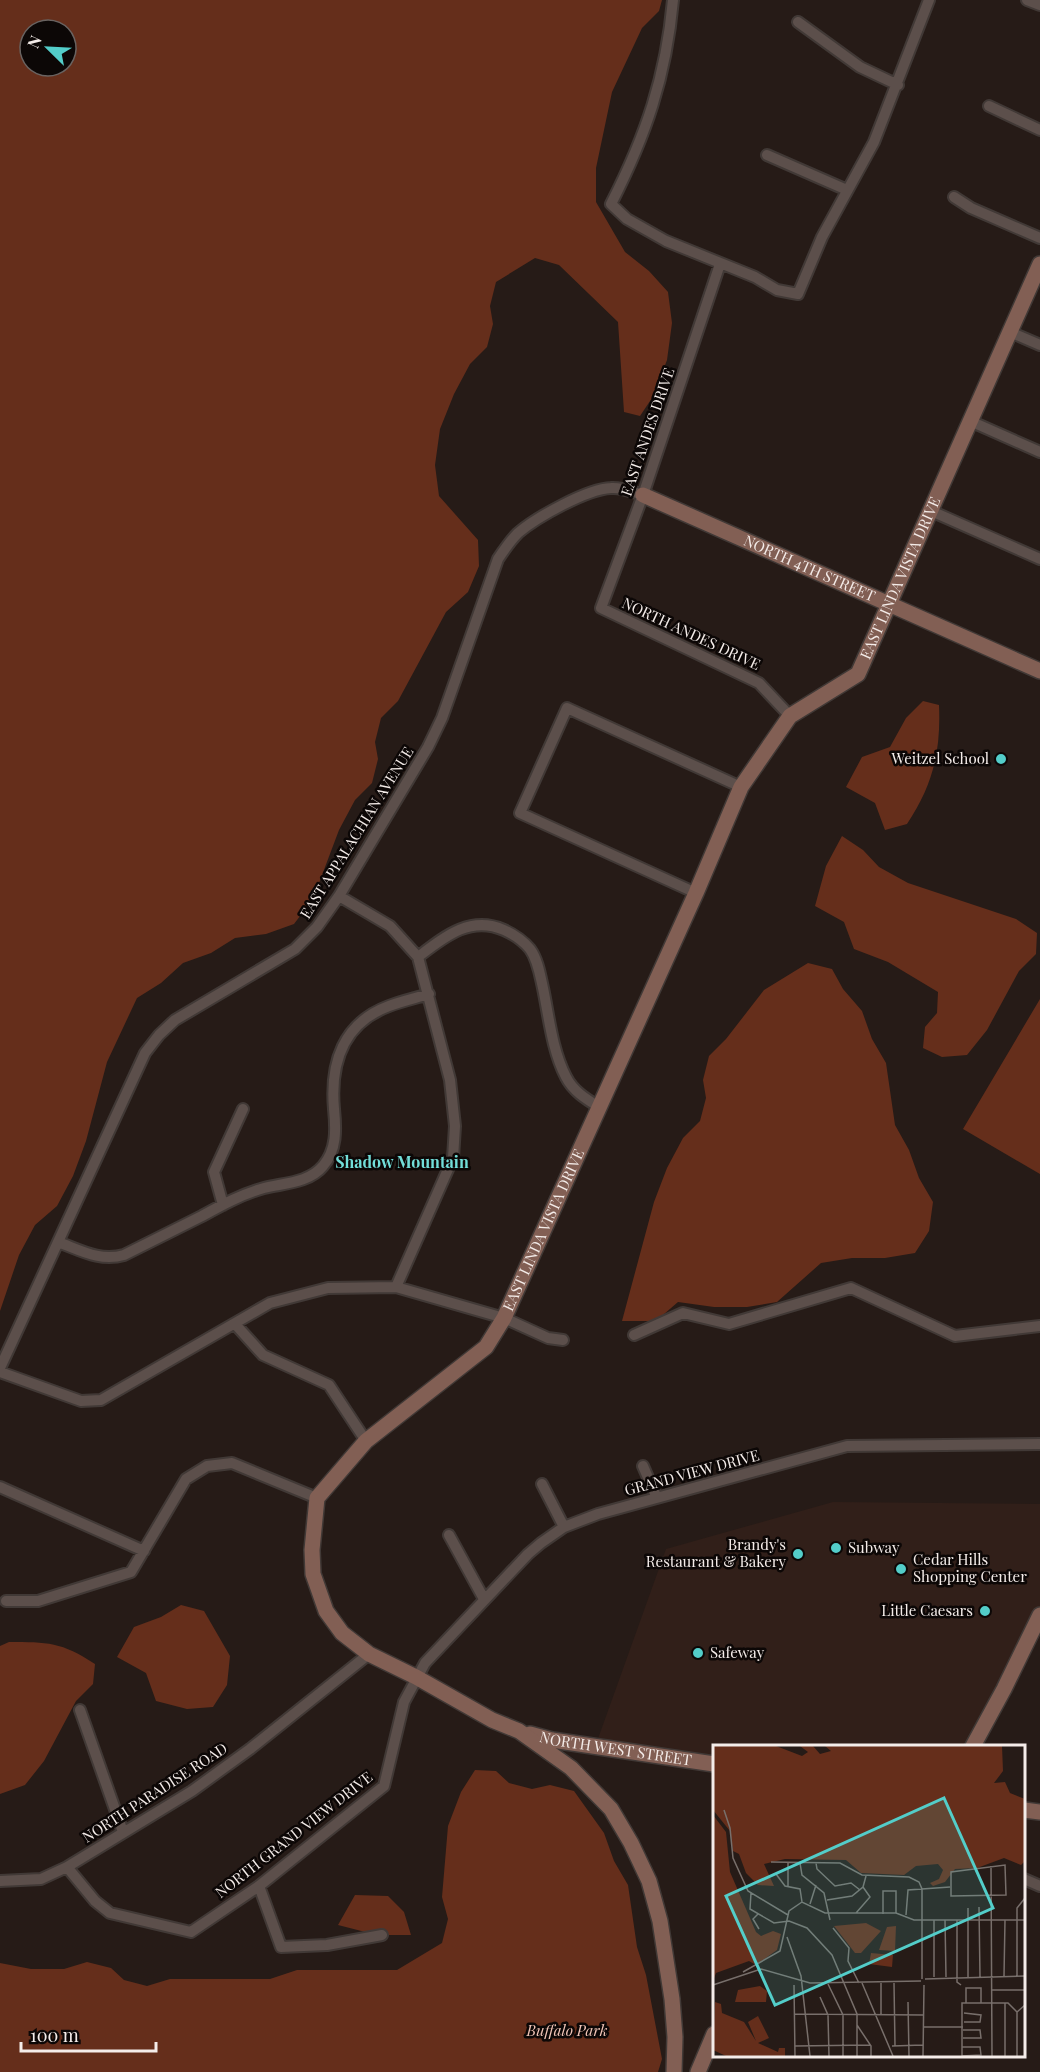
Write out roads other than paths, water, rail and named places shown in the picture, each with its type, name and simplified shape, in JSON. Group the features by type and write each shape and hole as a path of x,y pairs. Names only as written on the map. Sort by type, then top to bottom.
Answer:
{"street":[{"path":"674,0 666,58 653,106 638,149 610,204 627,219 666,241 755,277 777,290 798,294 822,237 874,142 929,0"},
{"path":"1027,0 1040,5"},
{"path":"798,22 860,67 898,85"},
{"path":"989,106 1040,130"},
{"path":"766,155 847,190"},
{"path":"954,197 971,208 1040,238"},
{"name":"EAST ANDES DRIVE","path":"601,608 643,495 720,264"},
{"name":"EAST LINDA VISTA DRIVE","path":"317,1498 366,1441 486,1347 504,1318 696,893 741,787 790,716 858,675 1040,264"},
{"path":"1010,332 1040,345"},
{"path":"970,421 1040,452"},
{"name":"EAST APPALACHIAN AVENUE","path":"0,1370 145,1053 175,1020 295,949 317,927 339,896 428,747 442,718 498,559 508,544 520,532 538,520 595,490 614,487 643,495"},
{"name":"NORTH 4TH STREET","path":"643,495 1040,671"},
{"path":"931,511 1040,559"},
{"name":"NORTH ANDES DRIVE","path":"601,608 759,683 790,716"},
{"path":"696,893 520,813 567,708 741,787"},
{"path":"339,896 390,926 418,957 450,1080 456,1142 453,1158 396,1287"},
{"path":"418,957 447,935 473,925 497,927 520,940 530,950 538,965 557,1054 566,1077 572,1087 599,1107"},
{"path":"58,1242 99,1258 113,1258 124,1255 243,1195 309,1178 323,1166 333,1149 336,1129 333,1076 343,1043 355,1028 371,1015 388,1006 429,994"},
{"path":"223,1205 214,1172 243,1109"},
{"path":"0,1370 81,1401 101,1400 270,1303 328,1288 396,1287 504,1318 548,1338 563,1340"},
{"path":"633,1335 683,1313 729,1324 851,1288 955,1336 1040,1326"},
{"path":"235,1324 263,1355 329,1385 366,1441"},
{"name":"GRAND VIEW DRIVE","path":"416,1677 424,1663 534,1549 564,1527 598,1514 656,1496 847,1446 1040,1444"},
{"path":"6,1601 38,1601 131,1572 186,1479 207,1466 232,1463 317,1498 312,1550 313,1574 326,1611 342,1633 369,1654 416,1677 492,1720 519,1731 571,1768 611,1809 631,1843 649,1881 660,1921 672,1999 675,2037 674,2072"},
{"path":"643,1466 656,1496"},
{"path":"542,1484 564,1527"},
{"path":"0,1487 144,1551"},
{"path":"449,1535 484,1599"},
{"path":"974,1745 990,1718 1040,1614"},
{"name":"NORTH PARADISE ROAD","path":"0,1881 41,1879 67,1867 192,1791 369,1654"},
{"name":"NORTH GRAND VIEW DRIVE","path":"67,1867 95,1901 110,1913 191,1932 259,1886 384,1786 404,1702 416,1677"},
{"path":"80,1710 123,1832"},
{"name":"NORTH WEST STREET","path":"519,1731 552,1740 713,1764"},
{"path":"1025,1810 1040,1812"},
{"path":"1025,1880 1040,1886"},
{"path":"259,1886 281,1947 327,1945 382,1935"},
{"path":"698,2072 713,2036"}],"place":[{"name":"Weitzel School","path":"1001,759"},
{"name":"Subway","path":"836,1548"},
{"name":"Brandy's Restaurant & Bakery","path":"798,1554"},
{"name":"Cedar Hills Shopping Center","path":"901,1569"},
{"name":"Little Caesars","path":"985,1611"},
{"name":"Safeway","path":"698,1653"}],"district":[{"name":"Shadow Mountain","path":"402,1162"}],"park label":[{"name":"Buffalo Park","path":"567,2031"}]}
